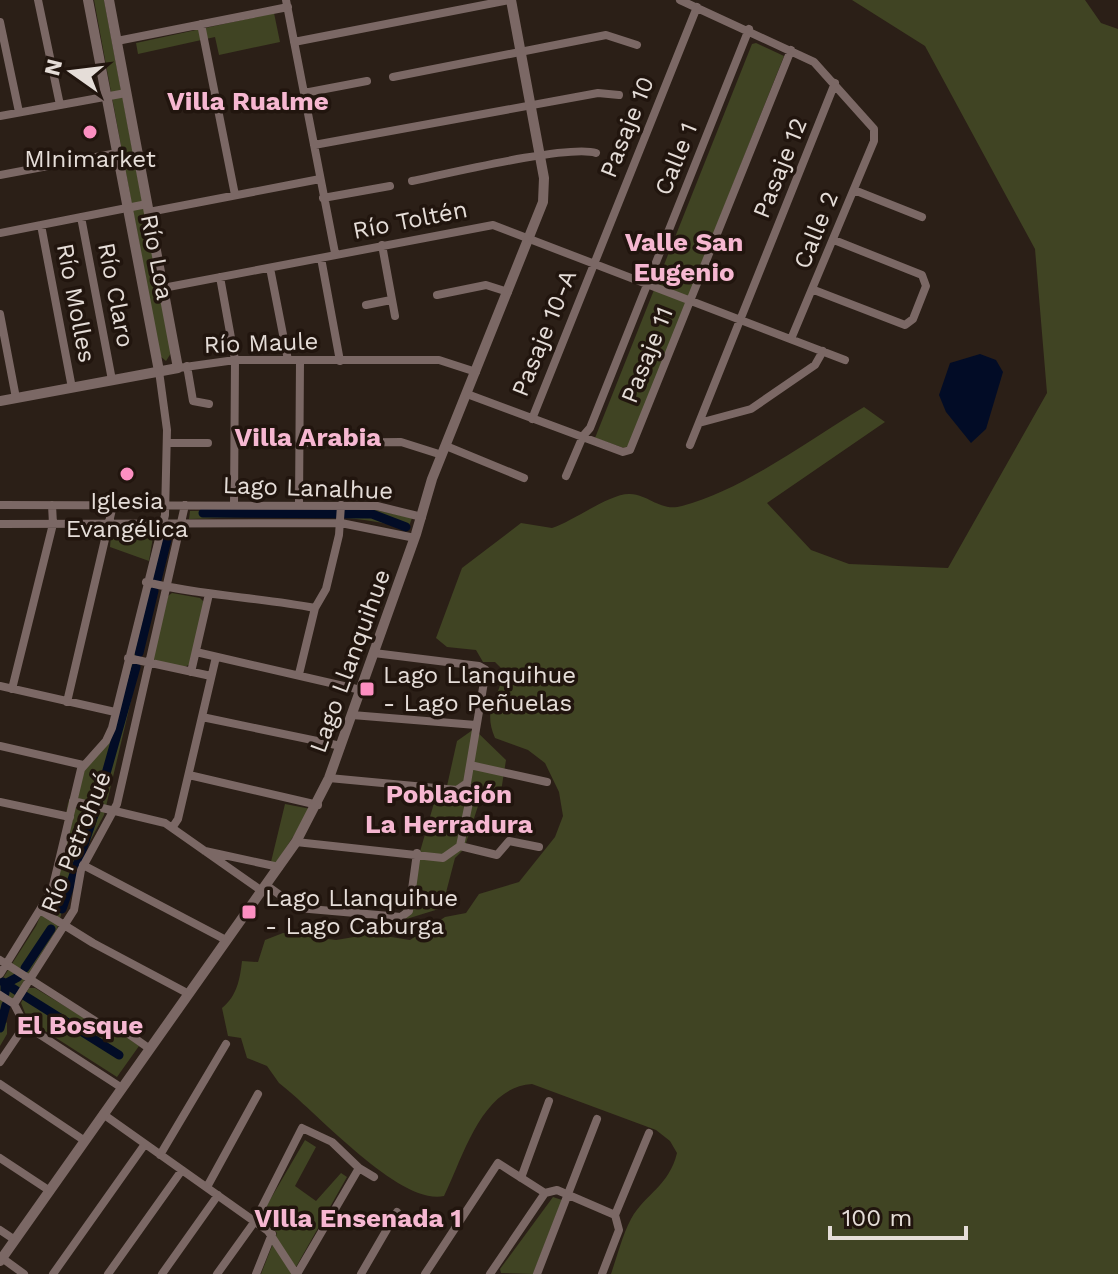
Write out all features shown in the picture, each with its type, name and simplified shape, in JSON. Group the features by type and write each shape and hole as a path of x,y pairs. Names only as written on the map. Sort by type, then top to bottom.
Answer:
{"street":[{"path":"38,0 60,105"},
{"name":"Río Loa","path":"88,0 159,371 167,443 163,522"},
{"name":"Río Loa","path":"109,0 163,288 182,367"},
{"path":"294,42 510,0"},
{"name":"Lago Llanquihue","path":"1,1260 279,867 318,805 329,778 444,450 545,194 510,0"},
{"path":"680,0 749,29 814,62 835,83"},
{"path":"117,41 287,4 335,253"},
{"name":"Pasaje 10","path":"594,263 697,7"},
{"path":"0,22 19,112"},
{"path":"201,24 235,195"},
{"name":"Calle 1","path":"566,476 583,436 590,428 749,29"},
{"path":"393,77 606,35 637,45"},
{"name":"Pasaje 11","path":"583,436 623,452 630,450 791,50"},
{"path":"304,93 367,81"},
{"name":"Calle 2","path":"791,339 814,290 875,133 835,83"},
{"name":"Pasaje 12","path":"690,445 835,83"},
{"path":"314,145 603,92 619,95"},
{"path":"0,116 126,93"},
{"path":"412,181 585,150 596,153"},
{"path":"0,175 117,153"},
{"path":"0,233 127,208 148,208 235,195 320,179"},
{"path":"323,198 390,186"},
{"path":"854,190 922,217"},
{"name":"Río Claro","path":"81,217 112,380"},
{"name":"Río Molles","path":"41,225 72,388"},
{"name":"Río Toltén","path":"163,288 489,225 530,237 845,360"},
{"path":"814,290 908,324 927,279 834,240"},
{"path":"382,245 395,316"},
{"path":"321,258 340,361"},
{"name":"Pasaje 10-A","path":"532,419 594,263"},
{"path":"270,268 288,360"},
{"path":"220,277 235,360 234,505"},
{"path":"437,295 486,285 508,292"},
{"path":"366,305 391,300"},
{"path":"0,314 3,349 16,398"},
{"path":"699,423 751,409 815,365 823,351"},
{"name":"Río Maule","path":"0,401 235,360 443,360 476,372"},
{"path":"299,505 300,361"},
{"path":"182,367 193,401 209,404"},
{"path":"467,394 583,436"},
{"path":"300,443 401,442 444,450 524,478"},
{"path":"167,443 208,443"},
{"name":"Lago Lanalhue","path":"0,505 385,506 422,517"},
{"path":"12,689 53,524 52,505"},
{"path":"67,702 113,505"},
{"path":"182,522 185,505"},
{"path":"299,674 315,608 326,589 341,523 341,505"},
{"name":"Río Petrohué","path":"0,974 3,962 40,910 54,884 83,765 108,737 163,522"},
{"name":"Río Petrohué","path":"14,1004 75,905 83,865 114,811 182,522"},
{"name":"Lago Lanalhue","path":"0,524 341,523 415,538"},
{"path":"146,582 167,588 252,597 315,608"},
{"path":"191,672 209,594"},
{"path":"196,652 361,690"},
{"path":"296,842 446,857 460,846 471,793 466,785 476,725 488,678 484,668 374,653"},
{"path":"172,828 178,819 216,657"},
{"path":"128,658 211,676"},
{"path":"0,686 115,712"},
{"path":"352,715 476,725"},
{"path":"202,717 341,746"},
{"path":"0,746 83,765"},
{"path":"470,765 547,782"},
{"path":"189,775 318,805"},
{"path":"329,778 457,790 466,785"},
{"path":"73,801 155,820 172,828 200,850 298,908 401,917 409,911 417,853"},
{"path":"0,802 70,817"},
{"path":"460,846 494,855 501,853 509,841 539,847"},
{"path":"200,850 279,867"},
{"path":"83,865 226,940"},
{"path":"40,910 189,994"},
{"path":"3,962 100,1024 120,1028 150,1049"},
{"path":"0,995 14,1004 25,1025 122,1088"},
{"path":"0,1062 25,1025"},
{"path":"160,1155 226,1044"},
{"path":"0,1084 85,1141"},
{"path":"207,1187 258,1094"},
{"path":"521,1178 549,1101"},
{"path":"103,1114 272,1234 296,1274 359,1168"},
{"path":"537,1274 597,1119"},
{"path":"217,1274 255,1221 302,1128 332,1142 359,1168 374,1177"},
{"path":"602,1274 619,1230 615,1215 649,1133"},
{"path":"53,1274 145,1144"},
{"path":"0,1158 50,1191"},
{"path":"425,1274 498,1163 545,1193"},
{"path":"108,1274 182,1170"},
{"path":"491,1274 545,1193 554,1189 615,1215"},
{"path":"162,1274 218,1195"},
{"path":"361,1274 397,1212"},
{"path":"0,1230 15,1240"},
{"path":"256,1274 272,1234"},
{"path":"1,1260 24,1274"}],"green space":[{"path":"94,0 104,0 171,353 166,361 160,356"},
{"path":"852,0 1085,0 1101,23 1118,29 1118,1274 611,1274 631,1219 669,1174 677,1153 670,1141 656,1130 532,1084 514,1088 499,1097 476,1127 444,1196 426,1195 404,1186 358,1154 279,1083 267,1066 247,1058 241,1038 228,1036 222,1008 234,993 242,961 258,962 265,940 283,933 336,940 372,934 410,940 445,917 466,913 479,894 519,882 555,837 563,816 559,792 545,763 528,750 495,738 491,727 491,710 503,670 495,662 483,662 476,650 447,647 436,638 462,568 521,523 552,528 622,495 637,495 667,507 705,499 752,476 864,407 885,422 767,503 811,550 849,564 948,568 1047,393 1035,249 925,46"},
{"path":"274,13 280,42 219,55 215,37 138,54 136,43"},
{"path":"752,44 784,56 629,446 624,448 595,438"},
{"path":"376,510 412,518 408,529 327,517 189,519 190,511"},
{"path":"155,525 149,561 110,547 112,526"},
{"path":"155,538 169,540 104,815 73,873 57,929 1,1017 7,1023 7,1034 0,1046 0,977 3,978 36,926 52,889 68,803 79,776 112,739"},
{"path":"172,593 200,598 204,602 190,664 185,667 157,662 153,658 168,596"},
{"path":"474,729 506,760 499,804 479,803 464,849 455,858 442,908 400,921 434,803 443,804 457,741"},
{"path":"285,804 311,809 276,863 271,862"},
{"path":"29,988 35,988 104,1030 125,1036 139,1046 117,1077 28,1020 21,1003"},
{"path":"305,1140 316,1147 295,1186 316,1201 341,1173 347,1177 292,1274 261,1274 277,1233 260,1217"},
{"path":"553,1197 562,1200 533,1274 501,1273 500,1269"}],"water":[{"path":"980,354 996,360 1003,372 986,429 971,443 946,412 939,395 950,363"}],"waterway":[{"path":"203,513 372,514 406,527"},
{"path":"157,580 167,540"},
{"path":"139,653 154,591"},
{"path":"98,802 136,667"},
{"path":"62,909 94,815"},
{"path":"25,968 51,929"},
{"path":"5,993 5,984 18,977"},
{"path":"3,982 17,991"},
{"path":"25,996 119,1055"},
{"path":"0,1028 6,1005"}],"place":[{"name":"MInimarket","path":"90,132"},
{"name":"Iglesia Evangélica","path":"127,474"},
{"name":"Lago Llanquihue - Lago Peñuelas","path":"367,689"},
{"name":"Lago Llanquihue - Lago Caburga","path":"249,912"}],"district":[{"name":"Villa Rualme","path":"248,101"},
{"name":"Valle San Eugenio","path":"684,257"},
{"name":"Villa Arabia","path":"308,437"},
{"name":"Población La Herradura","path":"449,809"},
{"name":"El Bosque","path":"80,1025"},
{"name":"VIlla Ensenada 1","path":"358,1218"}]}
